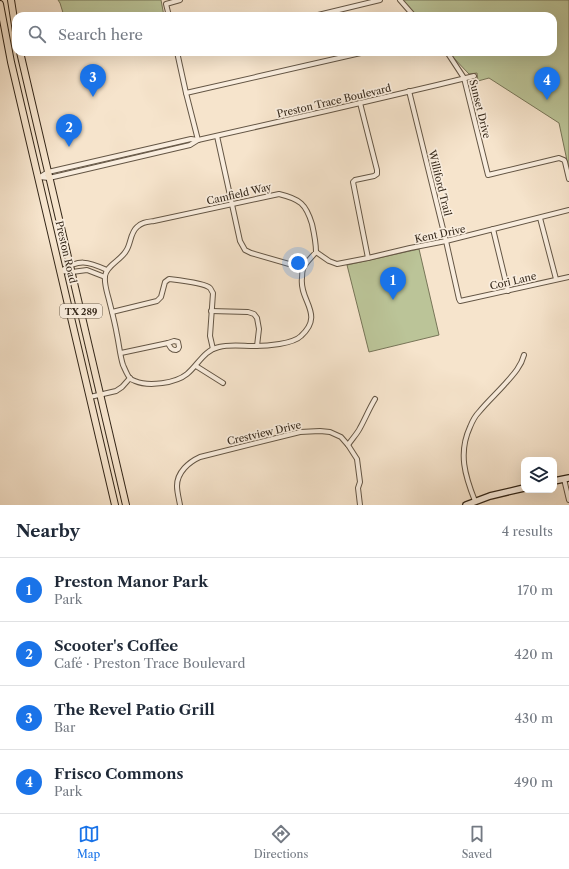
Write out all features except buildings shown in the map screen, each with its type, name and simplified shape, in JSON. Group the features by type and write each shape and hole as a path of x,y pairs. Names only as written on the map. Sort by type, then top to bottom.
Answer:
{"main road":[{"path":"11,0 13,12"},
{"name":"Preston Road","path":"0,4 8,51 39,177 115,505"},
{"name":"Preston Road","path":"21,56 126,505"},
{"path":"18,90 28,88"}],"street":[{"path":"168,12 166,4 180,0"},
{"path":"330,12 380,0"},
{"path":"400,0 410,12"},
{"path":"178,56 198,140"},
{"path":"186,93 348,56"},
{"name":"Sunset Drive","path":"450,56 464,78 488,175 559,158 564,160 569,179"},
{"name":"Preston Trace Boulevard","path":"39,177 112,163 190,145 198,140 474,76"},
{"name":"Williford Trail","path":"409,91 460,301"},
{"path":"360,103 377,170 377,174 374,176 355,180 353,182 368,258"},
{"path":"216,136 240,241 245,250 303,268"},
{"name":"Preston Trace Boulevard","path":"49,175 111,157 191,139 198,140"},
{"path":"111,157 112,163"},
{"name":"Camfield Way","path":"107,270 127,251 134,230 143,223 279,194 296,199 307,210 314,233 316,252"},
{"name":"Kent Drive","path":"316,252 337,264 446,241 569,210"},
{"path":"540,218 556,280"},
{"path":"493,229 508,291"},
{"path":"61,271 70,265 81,262 89,263 107,270 105,277 107,292 123,365 130,378 143,383 151,384 161,383 186,375 207,353 213,349 223,346 257,346 292,342 301,337 311,321 311,309 302,287 301,280 303,268 316,252"},
{"path":"61,271 72,272 87,270 105,277"},
{"name":"Cori Lane","path":"460,301 569,276"},
{"path":"112,312 157,301 162,297 165,282 169,280 195,283 209,287 213,293 210,336 213,349"},
{"path":"211,311 248,312 254,314 257,318 259,329 257,346"},
{"path":"121,353 168,343"},
{"path":"475,501 468,485 463,457 466,438 472,421 478,412 512,377 523,360 524,355"},
{"path":"196,366 223,383"},
{"path":"90,397 116,391 130,378"},
{"path":"348,445 359,429 375,399"},
{"name":"Crestview Drive","path":"180,505 176,484 182,471 193,460 300,432 320,431 330,432 341,437 357,459 360,482 358,488 360,505"},
{"path":"566,478 569,500"},
{"path":"466,505 490,496 521,489"}],"green space":[{"path":"58,0 161,0 163,12 63,12"},
{"path":"398,0 569,0 569,170 559,123 489,78 478,81 477,73 469,74 452,56 557,56 557,12 409,12"},
{"path":"419,249 439,335 369,352 347,265"}],"place":[{"name":"The Revel Patio Grill","path":"93,97"},
{"name":"Frisco Commons","path":"547,100"},
{"name":"Scooter's Coffee","path":"69,147"},
{"name":"Preston Manor Park","path":"393,300"}]}
